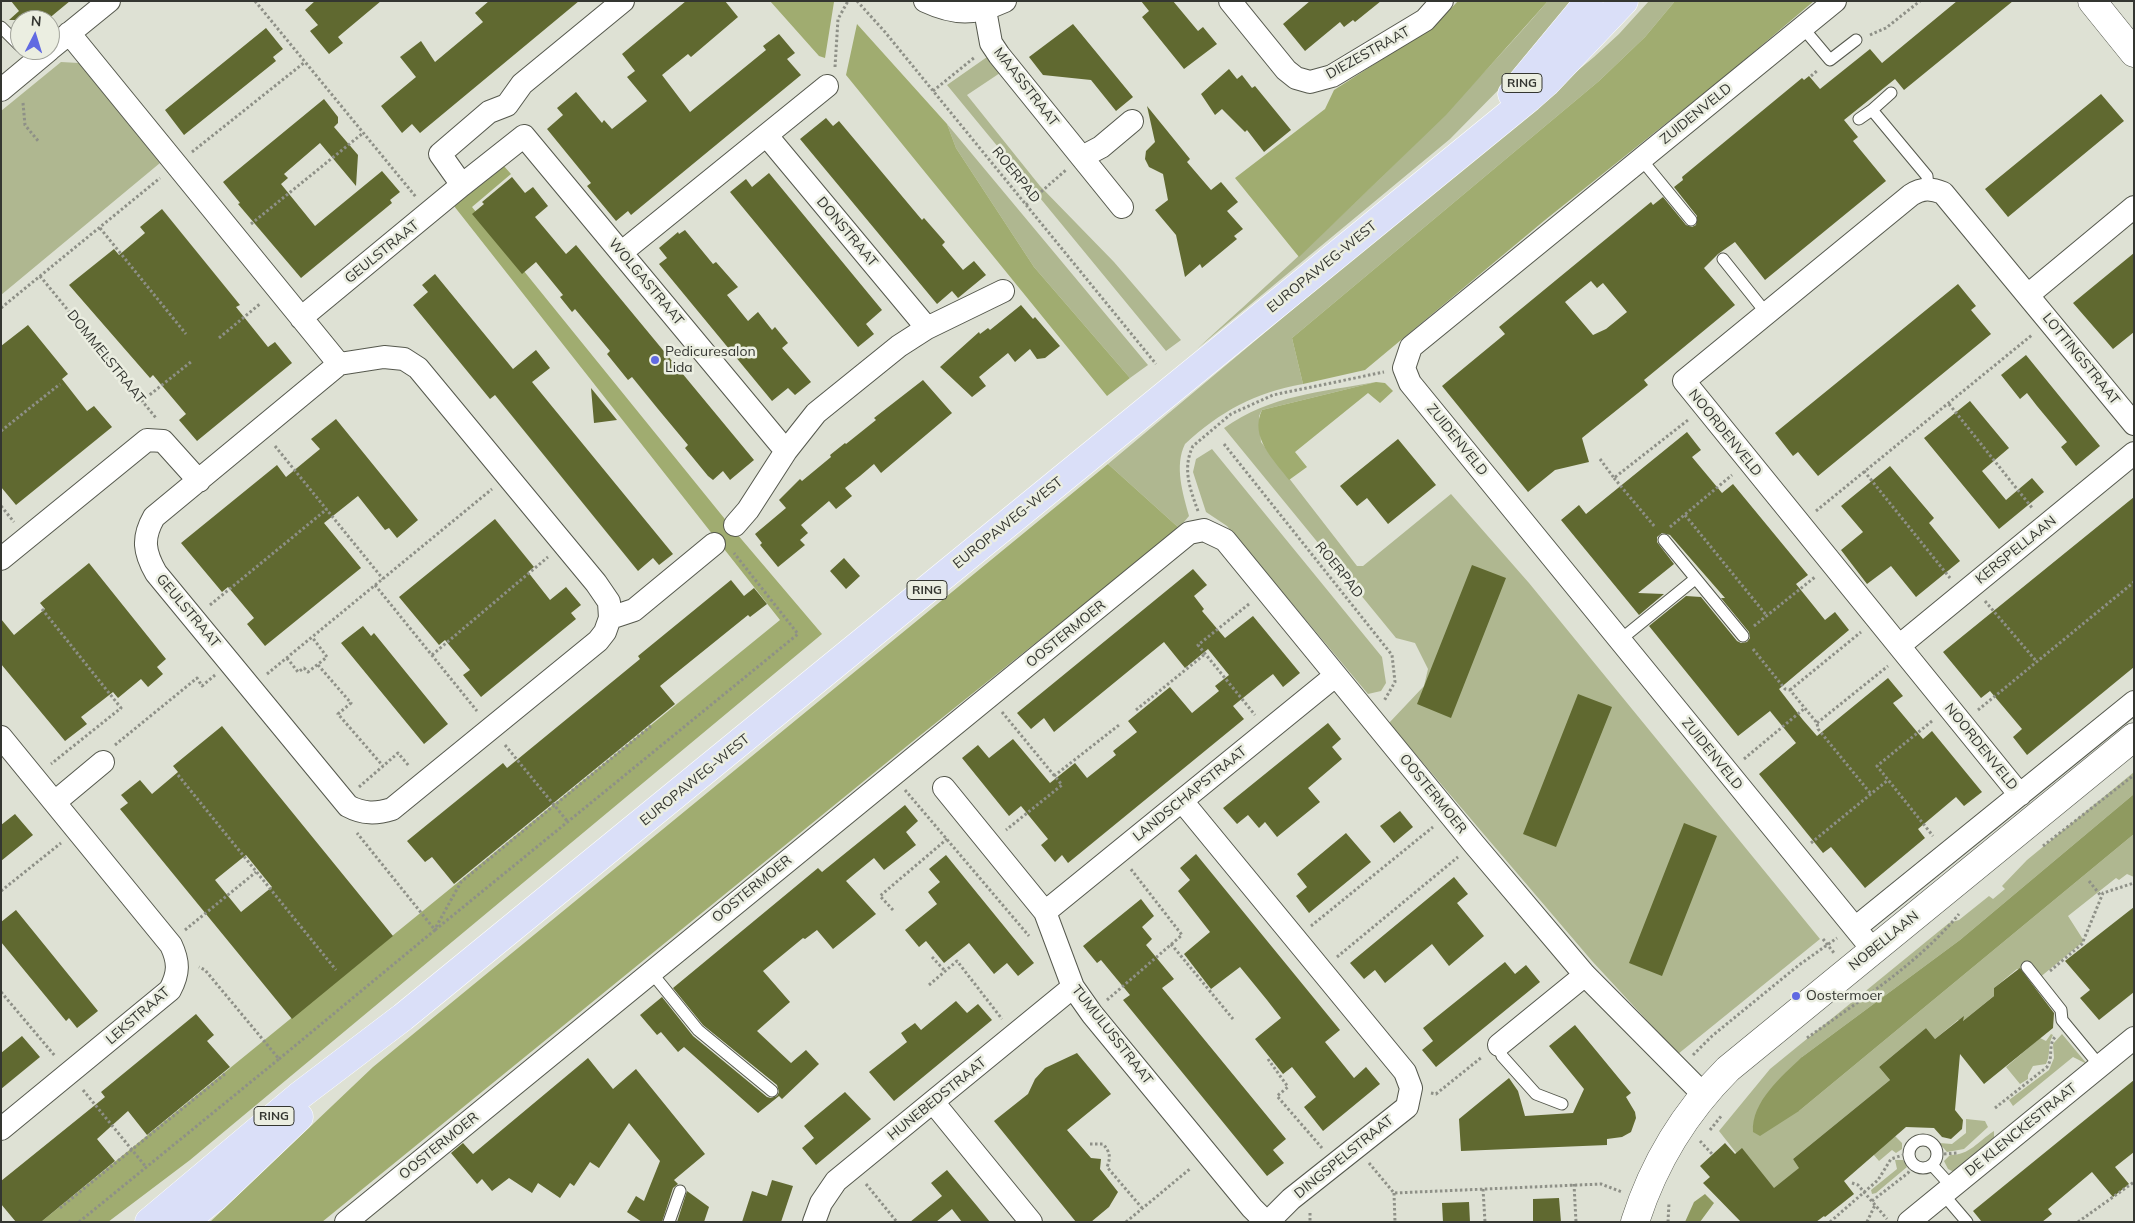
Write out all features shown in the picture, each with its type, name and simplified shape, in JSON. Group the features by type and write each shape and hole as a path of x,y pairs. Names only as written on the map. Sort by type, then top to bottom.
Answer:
{"main road":[{"name":"EUROPAWEG-WEST","path":"1450,161 1524,80 1589,1"},
{"name":"EUROPAWEG-WEST","path":"149,1222 298,1096 403,1017 1546,83 1624,1"},
{"name":"EUROPAWEG-WEST","path":"184,1222 242,1172 403,1017"}],"street":[{"path":"60,38 110,1"},
{"path":"524,136 462,186 440,154 489,112 507,104 522,84 623,1"},
{"name":"MAASSTRAAT","path":"925,1 944,10 966,12 995,6 992,43 1122,207"},
{"name":"DIEZESTRAAT","path":"1230,1 1286,70 1296,78 1310,82 1332,76 1425,20 1442,1"},
{"name":"ZUIDENVELD","path":"1835,1 1411,347 1404,368 1410,383 1872,950"},
{"path":"2092,1 2134,53"},
{"path":"69,33 339,364 384,357 404,359 418,368 605,595 609,602 610,618 634,610 723,548"},
{"path":"1,90 28,60"},
{"path":"622,252 827,86"},
{"name":"WOLGASTRAAT","path":"507,104 524,136 786,451"},
{"path":"1082,157 1101,147 1132,121"},
{"name":"DONSTRAAT","path":"767,136 927,328"},
{"name":"GEULSTRAAT","path":"301,318 462,186"},
{"path":"1928,189 1943,193 2028,295 2134,207"},
{"name":"NOORDENVELD","path":"1928,189 1920,190 1910,195 1684,381 2020,795"},
{"path":"735,525 748,510 786,451 816,413 899,346 927,328 1003,291"},
{"name":"LOTTINGSTRAAT","path":"2028,295 2134,424"},
{"name":"GEULSTRAAT","path":"339,364 154,517 146,532 150,561 156,573 344,800 359,812 380,813 392,809 598,642 605,632 610,618"},
{"path":"1,559 147,440 163,440 198,481"},
{"name":"KERSPELLAAN","path":"1901,649 1968,590 2134,453"},
{"name":"OOSTERMOER","path":"346,1222 1189,533 1204,530 1225,540 1449,814 1585,975 1714,1102"},
{"name":"LANDSCHAPSTRAAT","path":"1045,912 1335,676"},
{"name":"NOBELLAAN","path":"1855,928 2134,702"},
{"path":"1,737 78,830 174,952"},
{"name":"NOBELLAAN","path":"1635,1222 1655,1167 1668,1144 1714,1102 1754,1047 2134,737"},
{"path":"55,802 104,762"},
{"name":"TUMULUSSTRAAT","path":"944,788 1045,912 1062,962 1073,987 1092,1014 1252,1208 1267,1222"},
{"path":"1182,801 1405,1072 1411,1088"},
{"name":"LEKSTRAAT","path":"1,1129 170,990 178,976 174,952"},
{"path":"1499,1045 1585,975"},
{"name":"HUNEBEDSTRAAT","path":"814,1222 826,1192 836,1181 1073,987"},
{"name":"DE KLENCKESTRAAT","path":"1909,1222 2134,1038"},
{"name":"DINGSPELSTRAAT","path":"1267,1222 1284,1205 1407,1106 1411,1088"},
{"path":"933,1102 1032,1222"}],"lane":[{"path":"1803,28 1825,64 1856,40"},
{"path":"1859,119 1891,93"},
{"path":"1872,110 1927,176 1928,189"},
{"path":"1641,159 1691,220"},
{"path":"1723,259 1767,314"},
{"path":"1662,537 1743,636"},
{"path":"1620,640 1695,579"},
{"path":"2027,967 2061,1010 2062,1020 2100,1066"},
{"path":"651,972 698,1030 772,1091"},
{"path":"1499,1045 1502,1056 1536,1094 1562,1104"},
{"path":"1926,1140 1936,1148 1937,1154 1932,1165 1926,1167 1914,1164 1909,1153 1915,1143 1926,1140"},
{"path":"1932,1165 1967,1222"},
{"path":"669,1222 680,1191"}],"path":[{"path":"255,1 428,213"},
{"path":"827,86 835,67 838,20 848,1"},
{"name":"ROERPAD","path":"857,1 885,32 1156,364"},
{"path":"1856,40 1886,28 1920,1"},
{"path":"933,91 992,43"},
{"path":"1,308 304,62"},
{"path":"1811,76 1825,64"},
{"path":"23,103 25,125 39,142"},
{"path":"235,237 363,133"},
{"path":"1026,205 1049,183"},
{"path":"100,228 186,334"},
{"name":"DOMMELSTRAAT","path":"40,276 164,427 163,440"},
{"path":"219,338 278,290"},
{"path":"1800,524 1949,404 2049,320"},
{"path":"142,401 192,361"},
{"path":"1204,530 1189,486 1186,465 1193,446 1231,414 1273,395 1404,368"},
{"path":"1,431 60,384"},
{"path":"1949,404 2037,513 2043,514 2050,522"},
{"path":"1614,478 1704,407"},
{"path":"261,428 383,579"},
{"name":"ROERPAD","path":"1224,444 1392,655 1395,682 1385,701 1370,716"},
{"path":"1600,459 1662,537 1748,462"},
{"path":"1864,471 1968,590 2037,662"},
{"path":"251,687 508,476"},
{"path":"194,618 327,509"},
{"path":"1685,515 1767,616"},
{"path":"432,655 564,544"},
{"path":"79,1222 798,634 723,548"},
{"path":"1832,563 1743,636 1785,689 1790,690 1817,722 1818,729 1871,794"},
{"path":"1948,854 1877,766 2037,662 2134,582"},
{"path":"376,585 568,822"},
{"path":"1266,590 1198,645 1268,732"},
{"path":"34,777 122,708 42,609"},
{"path":"1790,690 1876,619"},
{"path":"287,658 298,672 304,668 308,672 327,658 312,637"},
{"path":"1817,722 1901,649"},
{"path":"1136,710 1205,654"},
{"path":"104,762 100,758 197,678 202,686 230,662"},
{"path":"318,665 351,703 338,714 383,766"},
{"path":"990,696 1062,785 990,843"},
{"path":"1727,772 1805,708"},
{"path":"1054,776 1119,725"},
{"path":"435,930 461,882 651,726"},
{"path":"344,800 398,753 424,783"},
{"path":"2041,848 2134,774"},
{"path":"892,775 1040,949 1062,962"},
{"path":"178,776 336,970"},
{"path":"1796,855 1888,780"},
{"path":"1295,939 1449,814"},
{"path":"1,891 78,830"},
{"path":"356,832 435,930"},
{"path":"893,910 880,896 947,839"},
{"path":"1321,970 1474,844"},
{"path":"1092,1014 1182,935 1118,853"},
{"path":"256,872 178,936 174,952 205,970 279,1059"},
{"path":"2089,881 2101,896"},
{"path":"2049,971 2082,944 2101,896 2104,893 2134,883"},
{"path":"1806,1040 1926,948 1947,930 1964,909"},
{"path":"1171,944 1233,1019"},
{"path":"932,957 945,971"},
{"path":"929,985 957,961 1015,1035"},
{"path":"1,992 146,1167"},
{"path":"1995,1108 2047,1067 2051,1060 2051,1043 2061,1030 2062,1020"},
{"path":"1411,1088 1436,1094 1499,1045"},
{"path":"1268,1059 1288,1087 1278,1096 1335,1164"},
{"path":"60,1208 225,1074"},
{"path":"1693,1148 1716,1123 1714,1102"},
{"path":"1694,1136 1713,1155"},
{"path":"1090,1144 1103,1144 1108,1150 1110,1160 1107,1167 1142,1208"},
{"path":"1356,1147 1394,1193 1395,1222"},
{"path":"1830,1222 1878,1180 1891,1159 1909,1153"},
{"path":"1126,1222 1208,1154"},
{"path":"1872,1201 1908,1173 1914,1164"},
{"path":"853,1168 896,1222"},
{"path":"2078,1222 2134,1182"},
{"path":"1852,1183 1858,1184 1889,1222"},
{"path":"1574,1184 1576,1222"},
{"path":"1394,1193 1601,1184 1629,1195"},
{"path":"1484,1189 1485,1222"},
{"path":"1668,1222 1670,1212 1669,1197"},
{"path":"1867,1222 1875,1205"}],"shaded area":[{"path":"770,1 834,2 825,58 819,56"},
{"path":"1458,1 1548,1 1446,115 1299,257 1235,178 1325,109 1334,90 1434,26"},
{"path":"1548,1 1576,1 1520,68 1450,139 1198,348 1334,223 1422,137"},
{"path":"1649,1 1675,1 1645,37 1599,81 1292,338 1303,384 1269,393 1239,405 1198,432 1185,444 1180,461 1180,471 1182,489 1189,516 1179,528 1108,464 1594,57 1619,34"},
{"path":"1675,1 1814,1 1729,73 1545,220 1365,370 1303,384 1292,338 1599,81 1645,37"},
{"path":"857,24 947,124 956,148 1034,267 1130,378 1107,396 846,75"},
{"path":"987,57 1000,73 967,95 1040,186 1114,262 1181,340 1166,351 947,85"},
{"path":"61,62 79,63 160,163 1,295 1,111"},
{"path":"947,124 1148,365 1130,378 1034,267 956,148"},
{"path":"503,165 511,174 472,207 737,534 822,634 190,1160 108,1222 41,1222 780,620 454,206"},
{"path":"1376,382 1262,410 1259,416 1261,442 1357,566 1363,566 1451,494 1529,583 1820,939 1678,1054 1592,961 1389,723 1424,686 1428,669 1415,643 1396,638 1224,428 1260,408 1297,396"},
{"path":"1376,382 1385,383 1393,391 1380,403 1368,393 1295,452 1307,467 1289,480 1270,456 1261,439 1259,420 1262,410"},
{"path":"1212,449 1382,657 1386,683 1381,691 1368,694 1227,526 1206,512 1193,472 1196,459"},
{"path":"1108,464 1179,528 907,746 322,1222 210,1222 373,1067"},
{"path":"2134,772 2134,794 1960,940 1802,1057 1799,1111 2134,834 2134,877 2127,874 2119,880 2116,878 2068,916 2084,941 2033,983 2022,970 2017,969 1994,988 1995,995 1963,1021 1958,1020 1935,1039 1926,1028 1879,1067 1890,1080 1793,1159 1802,1166 1770,1196 1719,1131 1770,1069 1949,923 1959,920 1989,896 1993,899 2005,889 2002,886 2027,860"},
{"path":"2134,794 2134,834 1799,1111 1760,1136 1753,1132 1757,1110 1762,1100 1777,1081 1802,1057 1960,940"},
{"path":"2051,1034 2053,1035 2046,1064 2033,1066 2028,1079 2020,1084 2006,1067 2040,1038 2046,1041"},
{"path":"2062,1034 2087,1064 2073,1057 2013,1106 2009,1100 2049,1070 2054,1058 2053,1044"},
{"path":"1966,1119 1985,1121 1988,1127 1964,1149 1947,1152 1939,1143 1952,1144 1966,1133"},
{"path":"1994,1131 1994,1142 1956,1173 1948,1169 1944,1161 1950,1155 1963,1153"},
{"path":"1895,1136 1902,1143 1902,1149 1896,1153 1892,1150 1879,1161 1873,1154"},
{"path":"1895,1160 1903,1160 1907,1167 1876,1193 1872,1194 1871,1190 1897,1169"},
{"path":"1705,1194 1714,1203 1700,1222 1685,1222 1694,1202"}],"building":[{"path":"11,1 70,1 59,10 18,10"},
{"path":"315,1 381,1 338,37 343,43 329,54 310,31 318,25 305,10"},
{"path":"489,1 579,1 420,133 412,124 402,133 381,106 416,77 400,57 421,41 435,62 483,22 475,13"},
{"path":"686,1 725,1 738,17 691,57 688,54 662,75 690,112 766,50 763,46 779,34 795,53 787,59 801,75 631,215 628,211 616,221 587,186 591,183 547,129 563,115 557,108 576,92 602,123 604,120 612,129 647,101 627,77 635,71 622,54"},
{"path":"1141,1 1173,1 1198,31 1203,27 1217,44 1184,69 1142,17 1149,11"},
{"path":"1310,1 1381,1 1355,22 1353,20 1344,27 1340,22 1305,51 1283,24"},
{"path":"1957,1 2013,1 1904,90 1895,79 1844,120 1858,137 1853,141 1886,181 1765,280 1735,242 1718,254 1704,268 1735,305 1644,380 1648,385 1582,438 1589,462 1555,470 1528,492 1442,386 1505,334 1499,327 1651,202 1653,205 1663,197 1686,225 1692,227 1696,225 1697,216 1674,187 1683,180 1682,177 1802,78 1804,80 1809,76 1820,89 1870,49 1882,63","holes":["1591,281 1597,288 1603,283 1627,312 1606,329 1593,335 1565,302"]},
{"path":"1073,24 1133,97 1116,111 1091,80 1043,75 1029,57"},
{"path":"266,28 283,49 273,57 276,61 184,135 165,110"},
{"path":"1229,69 1237,79 1242,75 1252,88 1255,86 1291,130 1264,152 1247,130 1245,132 1222,109 1215,115 1201,94"},
{"path":"2101,94 2124,121 2008,217 1985,189"},
{"path":"324,99 338,117 338,123 334,127 358,155 356,186 320,143 284,174 288,178 281,184 315,226 382,171 400,192 390,200 392,203 301,278 238,204 240,203 223,182"},
{"path":"1147,106 1190,159 1187,162 1211,190 1221,182 1238,202 1227,211 1243,229 1234,236 1237,239 1202,268 1200,264 1185,277 1176,235 1155,210 1168,200 1163,174 1149,167 1145,159 1146,151 1155,142"},
{"path":"826,118 833,126 839,121 922,220 924,218 945,242 942,245 963,270 974,261 986,275 958,298 952,291 937,304 800,139"},
{"path":"769,173 882,310 866,324 874,334 858,347 730,192 746,179 752,187"},
{"path":"512,177 525,193 533,187 548,206 535,217 566,254 576,245 754,460 730,480 723,471 713,480 708,476 685,448 688,445 632,377 628,380 607,354 610,351 575,309 572,312 560,297 563,295 536,262 522,274 472,214 484,204 482,202"},
{"path":"162,209 240,305 236,307 268,347 275,342 292,363 197,441 179,420 186,414 153,375 150,378 69,285 114,249 119,255 145,233 140,227"},
{"path":"685,230 713,264 716,262 738,287 727,295 748,321 758,312 772,330 775,327 788,343 782,348 811,382 795,395 788,388 772,401 659,264 667,258 659,248 678,232 679,234"},
{"path":"2134,253 2134,332 2113,349 2073,303"},
{"path":"435,274 513,369 536,350 550,368 532,382 673,554 659,565 653,558 638,571 495,395 490,399 413,305 428,292 422,285"},
{"path":"1958,284 1976,306 1971,310 1991,334 1818,476 1798,452 1793,456 1775,433"},
{"path":"1021,305 1033,319 1035,317 1060,346 1045,358 1037,359 1030,349 1015,362 1008,353 979,377 986,386 972,397 940,367 979,332 980,334 988,328 990,330"},
{"path":"28,325 68,374 62,379 87,411 94,406 112,427 16,505 1,487 1,346"},
{"path":"2026,355 2100,446 2076,466 2061,447 2067,442 2027,393 2020,399 2001,375"},
{"path":"923,380 952,413 881,473 874,464 845,488 852,496 836,509 829,501 801,525 808,533 800,540 805,545 778,567 760,545 762,543 755,534 786,508 779,500 800,479 802,481 831,457 830,455 876,420 874,418"},
{"path":"591,388 617,420 594,423"},
{"path":"1970,401 2009,448 1982,471 2006,500 2032,478 2044,492 1999,529 1924,438"},
{"path":"336,419 418,520 397,538 389,528 385,530 358,496 324,523 361,568 265,646 247,624 254,618 228,587 222,592 181,543 277,465 286,477 320,449 311,439"},
{"path":"1687,432 1701,450 1692,457 1722,493 1733,484 1808,575 1796,584 1825,620 1835,612 1849,630 1779,689 1803,720 1817,736 1888,678 1903,696 1893,703 1923,739 1932,731 1982,792 1964,806 1956,797 1918,829 1925,838 1865,888 1831,847 1823,853 1759,774 1796,743 1770,711 1738,736 1649,626 1686,596 1701,597 1737,641 1741,643 1747,642 1750,638 1749,632 1721,598 1725,598 1670,535 1662,533 1657,537 1657,542 1674,564 1638,593 1664,594 1639,615 1561,520 1579,505 1586,514"},
{"path":"1398,439 1436,485 1388,524 1367,498 1357,506 1340,486"},
{"path":"1890,466 1934,518 1929,523 1960,561 1916,597 1891,566 1867,584 1841,550 1863,532 1841,506"},
{"path":"2134,497 2134,667 2027,755 2013,737 2022,729 1990,691 1981,698 1943,652"},
{"path":"495,519 534,567 528,572 550,600 566,587 581,605 571,613 576,619 481,697 463,675 470,670 445,640 439,645 399,597"},
{"path":"844,558 860,576 846,589 830,571"},
{"path":"89,563 166,659 157,667 163,674 148,687 141,679 118,698 113,692 81,717 87,724 65,741 1,664 1,619 14,635 45,609 40,603"},
{"path":"1472,565 1506,578 1451,718 1417,704"},
{"path":"1193,569 1207,585 1194,596 1204,609 1202,611 1225,638 1253,616 1300,673 1283,687 1273,674 1233,706 1244,719 1068,863 1062,855 1055,862 1041,845 1048,839 1021,806 1009,816 962,758 978,745 989,758 1013,739 1050,783 1075,763 1087,778 1116,755 1113,751 1137,732 1128,721 1170,687 1192,713 1219,691 1215,686 1229,675 1208,649 1185,668 1164,642 1054,732 1044,718 1031,729 1017,713"},
{"path":"731,580 744,596 754,588 767,604 750,617 748,615 660,686 675,704 454,884 432,857 425,862 407,841 503,763 507,768 640,659 638,656"},
{"path":"363,626 371,636 374,633 448,724 424,744 341,643"},
{"path":"1578,694 1612,707 1556,847 1523,834"},
{"path":"1328,723 1341,739 1332,747 1342,759 1308,788 1320,802 1277,837 1265,822 1259,828 1248,815 1237,824 1223,808"},
{"path":"222,726 393,936 292,1019 120,809 128,803 121,795 140,780 152,794 178,772 173,766","holes":["246,855 272,887 241,912 215,880"]},
{"path":"905,805 918,821 906,832 916,845 884,870 874,858 846,881 876,914 833,949 817,930 805,939 803,938 763,971 790,1002 757,1031 791,1063 806,1050 819,1064 782,1099 779,1096 758,1113 684,1047 678,1052 661,1032 657,1035 640,1015 662,997 693,1036 767,1097 777,1096 779,1092 777,1085 703,1025 673,988 818,868 822,872"},
{"path":"1400,811 1413,827 1394,843 1380,826"},
{"path":"15,814 33,835 1,861 1,825"},
{"path":"1684,823 1717,836 1662,976 1629,963"},
{"path":"1346,833 1371,862 1309,913 1296,896 1307,887 1297,874"},
{"path":"1196,854 1340,1030 1325,1042 1354,1078 1366,1067 1380,1084 1323,1131 1304,1107 1316,1097 1292,1067 1283,1074 1255,1039 1281,1018 1267,1000 1240,967 1211,989 1184,954 1210,932 1178,891 1190,880 1180,868"},
{"path":"946,855 1034,963 1018,976 1007,963 994,974 969,943 944,963 926,941 919,947 905,930 937,904 928,892 940,882 929,869"},
{"path":"1454,877 1468,894 1457,903 1484,936 1449,966 1432,944 1385,983 1375,970 1364,979 1350,963"},
{"path":"1141,899 1154,916 1142,927 1152,939 1146,945 1174,979 1162,988 1286,1139 1273,1150 1284,1163 1267,1176 1123,1000 1130,995 1101,960 1097,963 1083,946"},
{"path":"2134,907 2134,992 2099,1020 2080,998 2090,990 2065,961"},
{"path":"16,910 98,1011 77,1028 69,1018 66,1021 1,942 1,922"},
{"path":"1505,962 1515,974 1526,965 1540,982 1436,1067 1422,1050 1433,1041 1423,1028"},
{"path":"2020,968 2054,1013 2053,1028 1984,1084 1960,1054 1955,1110 1963,1120 1962,1129 1951,1139 1942,1137 1934,1128 1906,1127 1844,1181 1854,1194 1816,1222 1741,1222 1703,1183 1710,1177 1700,1166 1725,1143 1735,1154 1742,1148 1774,1188 1799,1168 1793,1159 1890,1080 1879,1067 1926,1028 1935,1039 1964,1016 1963,1021 1994,996 1994,988"},
{"path":"956,1001 967,1013 978,1004 992,1020 894,1101 869,1072 907,1042 901,1033 915,1023 921,1030"},
{"path":"196,1014 214,1035 207,1041 230,1067 147,1135 128,1111 97,1139 115,1161 41,1222 16,1222 1,1204 1,1181 105,1097 101,1092"},
{"path":"1575,1025 1631,1093 1626,1097 1635,1112 1636,1118 1631,1132 1622,1137 1607,1139 1607,1145 1461,1151 1459,1119 1509,1078 1518,1091 1525,1116 1573,1113 1584,1089 1549,1046"},
{"path":"22,1036 40,1057 1,1089 1,1053"},
{"path":"1077,1053 1111,1094 1067,1130 1091,1158 1101,1159 1100,1169 1118,1192 1109,1207 1091,1222 1076,1222 994,1121 1028,1094 1035,1079 1045,1068"},
{"path":"588,1058 613,1089 636,1069 705,1154 674,1180 678,1184 673,1188 662,1222 642,1222 627,1212 636,1196 644,1201 660,1161 629,1123 599,1168 590,1162 574,1186 570,1183 560,1198 538,1183 532,1193 509,1178 492,1191 482,1179 477,1184 451,1153 463,1143 473,1154"},
{"path":"2134,1080 2134,1152 2115,1167 2129,1184 2113,1197 2092,1172 2048,1209 2052,1214 2042,1222 1982,1222 1973,1211"},
{"path":"845,1092 871,1119 816,1165 802,1148 814,1138 804,1126"},
{"path":"947,1170 990,1222 962,1222 952,1209 936,1222 910,1222 942,1196 931,1183"},
{"path":"772,1180 793,1186 781,1222 742,1222 752,1191 767,1196"},
{"path":"687,1191 709,1207 704,1222 677,1222"},
{"path":"1559,1198 1561,1222 1533,1222 1533,1199"},
{"path":"1469,1202 1470,1222 1443,1222 1442,1203"}],"place":[{"name":"Pedicuresalon Lida","path":"655,360"},
{"name":"Oostermoer","path":"1796,996"}]}
